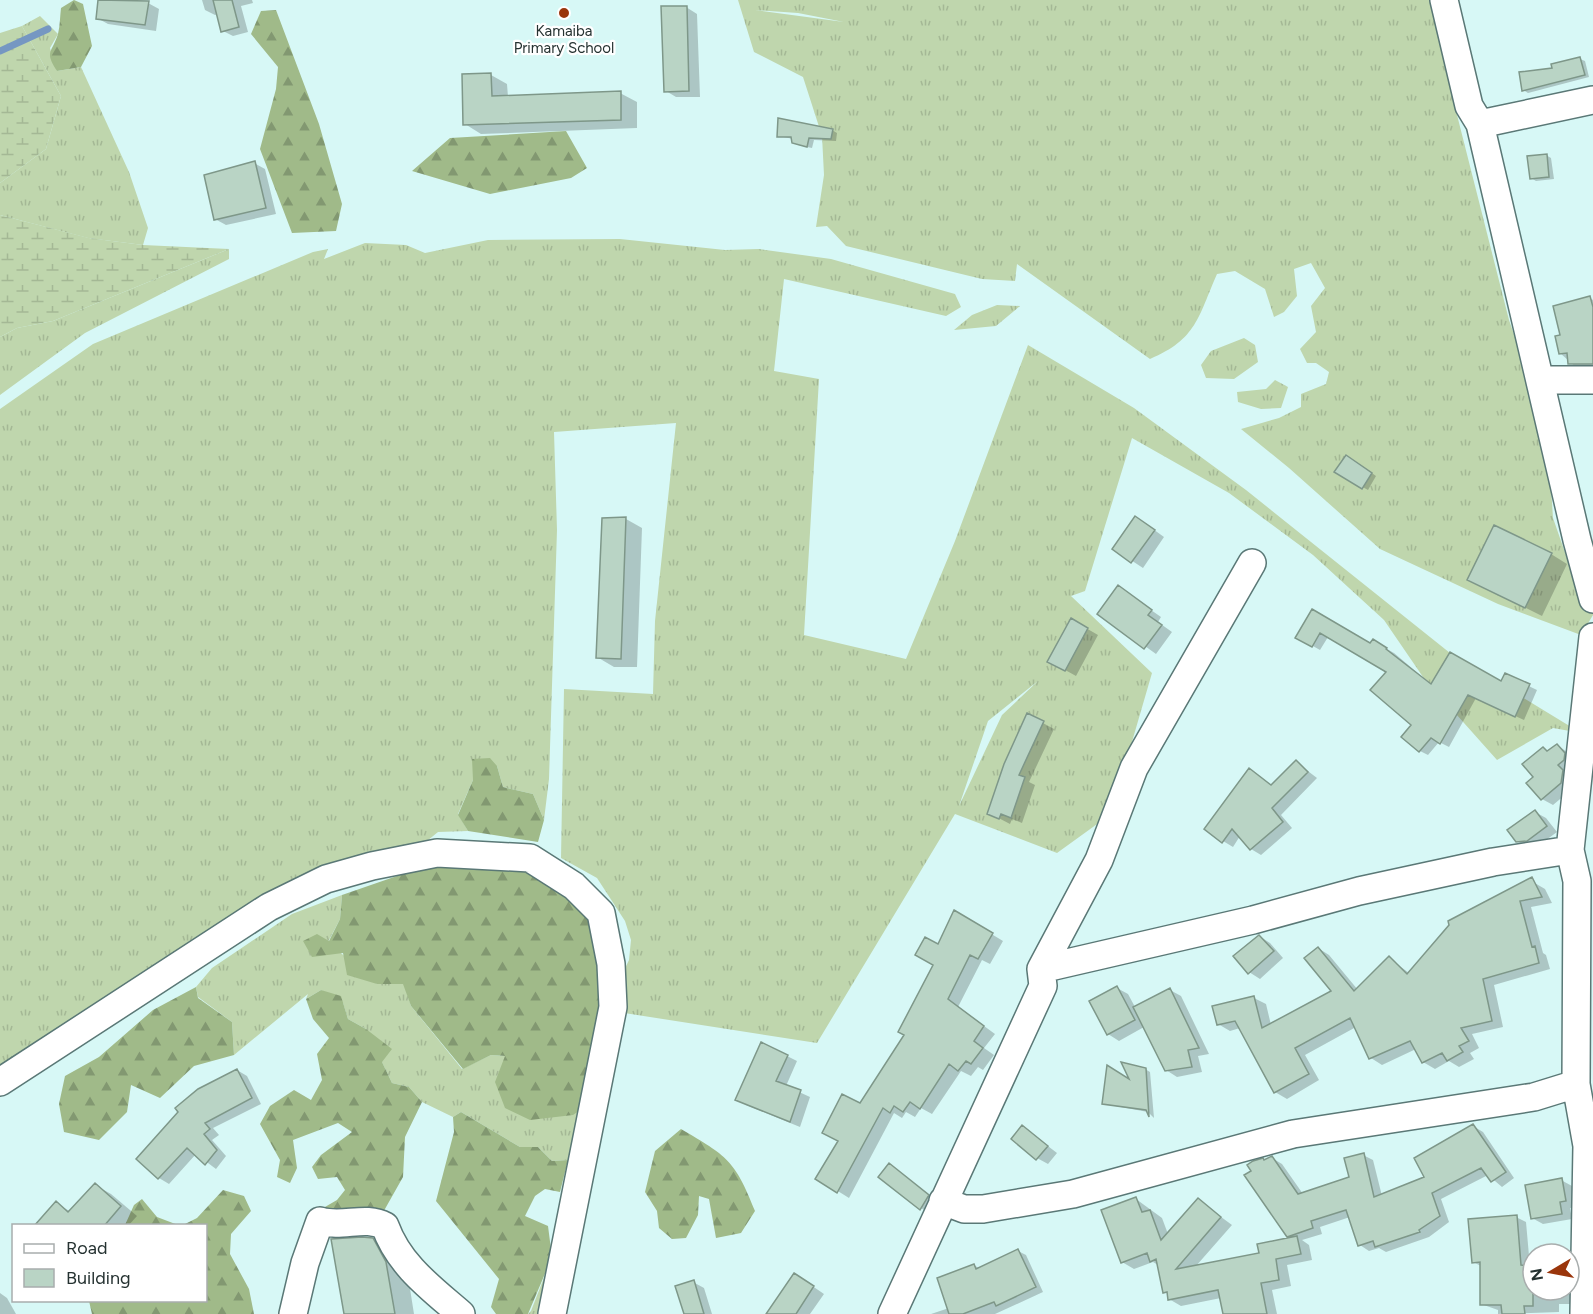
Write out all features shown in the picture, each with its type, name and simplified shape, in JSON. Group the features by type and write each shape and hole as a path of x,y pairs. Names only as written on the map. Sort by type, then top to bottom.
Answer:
{"street":[{"path":"1444,0 1469,106 1480,124 1541,380 1576,540 1593,599"},
{"path":"1480,124 1593,100"},
{"path":"1541,380 1593,380"},
{"path":"892,1314 1043,986 1041,969 1100,860 1134,768 1252,563"},
{"path":"1584,1314 1587,1146 1576,1084 1577,881 1570,850 1593,637"},
{"path":"1041,969 1253,920 1359,891 1493,862 1570,850"},
{"path":"0,1082 269,908 326,879 372,866 437,853 530,858 574,886 601,913 610,956 613,1007 552,1314"},
{"path":"943,1201 964,1209 983,1209 1073,1194 1293,1134 1534,1097 1576,1084"},
{"path":"293,1314 305,1263 320,1221 334,1226 364,1221 385,1226 392,1245 408,1266 461,1314"}],"green space":[{"path":"74,0 83,4 92,46 81,67 57,71 50,52 58,34 61,8"},
{"path":"738,0 1431,0 1455,107 1509,320 1526,369 1550,472 1553,518 1578,590 1593,609 1593,615 1581,635 1498,604 1380,549 1289,468 1241,429 1279,418 1301,407 1301,394 1326,384 1329,372 1316,363 1307,363 1300,349 1316,332 1311,306 1325,288 1311,263 1294,269 1297,296 1284,312 1274,317 1265,289 1235,271 1217,274 1200,315 1187,335 1166,351 1150,359 1017,264 1015,281 982,279 846,246 827,226 816,227 824,175 822,136 803,77 754,52","holes":["755,10 798,13 844,22"]},
{"path":"276,10 319,124 342,204 336,231 292,233 260,149 276,89 278,67 251,34 261,11"},
{"path":"40,16 58,34 50,48 57,71 81,67 129,172 148,228 143,245 88,238 0,215 0,183 46,149 61,96 22,26"},
{"path":"22,26 61,96 46,149 0,183 0,33"},
{"path":"566,131 587,168 571,178 490,194 412,171 450,138"},
{"path":"0,215 89,238 143,245 229,249 53,321 17,328 0,337"},
{"path":"620,239 725,250 759,249 831,259 955,294 961,307 946,316 784,279 774,371 819,379 804,635 906,659 955,541 1028,345 1134,408 1246,490 1450,653 1581,733 1553,728 1497,760 1423,677 1384,620 1313,555 1229,493 1132,438 1085,591 1071,596 1152,673 1111,814 1057,853 955,814 817,1043 605,1010 629,960 631,940 625,921 597,878 561,858 564,689 653,694 655,621 676,423 554,432 557,530 549,779 544,820 533,794 503,787 497,766 473,780 458,814 468,831 438,832 427,841 367,855 0,1081 0,409 93,344 313,252 328,249 324,259 365,243 406,245 425,253 488,240","holes":["1038,681 1002,715 959,806 988,721"]},
{"path":"229,249 229,259 85,333 0,395 0,337 17,328 53,321"},
{"path":"997,305 1020,306 996,326 954,330 972,315"},
{"path":"1244,338 1255,345 1258,362 1234,379 1206,378 1201,365 1211,351"},
{"path":"1275,380 1288,387 1281,408 1261,409 1238,402 1237,392 1266,389"},
{"path":"490,758 497,766 503,787 533,794 544,820 538,842 468,831 458,815 473,780 472,759"},
{"path":"449,858 540,869 602,927 602,994 586,1106 573,1115 530,1120 505,1108 495,1082 505,1056 491,1055 463,1069 411,1006 403,984 377,984 347,975 343,953 312,957 303,941 317,934 329,941 340,919 342,895"},
{"path":"342,895 340,919 328,942 377,984 404,984 411,1006 462,1069 491,1055 505,1056 586,1106 568,1160 552,1161 538,1147 520,1147 461,1112 453,1117 422,1102 409,1087 392,1083 366,1029 348,1019 343,1003 321,990 306,999 308,994 234,1055 232,1022 198,997 196,987 212,968 292,914"},
{"path":"196,987 198,998 232,1022 234,1055 194,1066 160,1098 131,1085 127,1112 99,1140 64,1132 59,1104 65,1076 99,1057 153,1010"},
{"path":"321,990 341,996 348,1019 366,1029 392,1049 382,1062 392,1083 409,1087 422,1102 405,1137 403,1177 381,1216 318,1211 337,1200 345,1190 337,1177 318,1179 312,1167 321,1155 352,1132 338,1123 293,1140 297,1168 290,1183 277,1177 280,1160 260,1124 270,1106 294,1090 311,1100 322,1080 317,1054 329,1038 313,1019 306,999"},
{"path":"461,1112 520,1147 538,1147 552,1161 568,1160 560,1192 545,1189 535,1196 525,1216 548,1226 552,1257 528,1314 496,1314 491,1307 499,1279 436,1201 454,1132 453,1117"},
{"path":"681,1129 719,1153 728,1161 741,1180 755,1211 741,1233 716,1238 709,1199 699,1196 698,1215 686,1238 672,1239 659,1228 657,1211 645,1192 655,1151"},
{"path":"223,1190 244,1196 251,1211 231,1234 230,1254 249,1289 254,1314 92,1314 89,1302 207,1302 207,1224 185,1224 197,1218"},
{"path":"142,1199 157,1217 175,1224 125,1224 134,1205"},
{"path":"552,1257 546,1314 528,1314 531,1311"}],"building":[{"path":"98,0 149,1 145,25 96,19"},
{"path":"213,0 232,0 239,27 221,32"},
{"path":"661,6 687,6 689,91 664,92"},
{"path":"1580,57 1585,75 1522,91 1519,72 1552,68 1551,64"},
{"path":"491,73 492,96 621,91 621,120 463,125 462,74"},
{"path":"778,118 833,129 831,139 809,138 807,147 792,143 791,137 777,137"},
{"path":"1547,154 1549,177 1530,179 1527,156"},
{"path":"255,161 266,208 214,220 204,175"},
{"path":"1590,296 1593,307 1593,364 1568,364 1567,353 1559,354 1555,336 1560,335 1553,306"},
{"path":"1346,455 1372,473 1362,489 1334,472"},
{"path":"1135,516 1155,530 1131,563 1112,549"},
{"path":"626,517 621,659 596,658 602,518"},
{"path":"1494,525 1552,553 1525,608 1467,580"},
{"path":"1118,585 1152,610 1148,615 1162,625 1144,649 1097,614"},
{"path":"1312,609 1370,643 1373,639 1431,684 1450,652 1501,681 1505,673 1530,684 1515,717 1468,695 1440,744 1431,738 1419,752 1401,737 1411,725 1370,690 1386,672 1320,633 1312,647 1295,638"},
{"path":"1071,618 1088,628 1065,671 1047,662"},
{"path":"1027,713 1044,721 1019,775 1025,777 1011,818 1001,814 999,819 987,814 1004,764"},
{"path":"1557,744 1565,753 1564,760 1558,765 1563,770 1561,783 1541,800 1526,783 1533,777 1522,764 1543,747 1547,751"},
{"path":"1296,760 1308,772 1272,808 1283,822 1250,850 1232,829 1222,843 1204,829 1249,768 1271,785"},
{"path":"1535,810 1547,826 1527,841 1516,842 1507,830"},
{"path":"1532,877 1542,897 1520,901 1532,947 1535,946 1539,963 1483,979 1492,1021 1461,1028 1469,1041 1459,1046 1463,1052 1447,1061 1442,1053 1422,1063 1410,1041 1369,1059 1350,1018 1295,1048 1309,1074 1274,1093 1235,1021 1217,1025 1212,1006 1254,996 1262,1028 1331,991 1304,958 1318,947 1354,991 1389,956 1407,974 1449,925 1448,921"},
{"path":"954,910 993,933 978,959 970,955 948,999 984,1026 974,1041 983,1048 971,1064 966,1061 958,1071 949,1064 920,1109 910,1102 903,1112 894,1106 890,1113 883,1108 837,1193 815,1179 838,1141 822,1133 842,1094 860,1103 904,1035 898,1032 933,965 915,955 925,937 938,944"},
{"path":"1259,935 1274,951 1248,974 1233,956"},
{"path":"1117,986 1135,1020 1107,1035 1089,1001"},
{"path":"1170,988 1199,1048 1188,1050 1192,1067 1165,1071 1133,1007"},
{"path":"761,1042 788,1055 776,1081 801,1090 790,1122 735,1100"},
{"path":"1121,1062 1146,1068 1149,1117 1146,1110 1102,1104 1107,1065 1129,1079"},
{"path":"237,1069 252,1098 205,1123 210,1129 204,1134 217,1150 205,1165 187,1148 158,1179 136,1159 178,1112 175,1108 198,1089"},
{"path":"1473,1124 1506,1172 1491,1182 1481,1168 1432,1193 1440,1216 1419,1230 1420,1232 1375,1247 1373,1241 1358,1246 1346,1210 1311,1221 1313,1228 1287,1237 1244,1175 1251,1171 1247,1165 1272,1156 1298,1194 1349,1177 1344,1158 1364,1153 1374,1197 1424,1177 1414,1158"},
{"path":"1022,1125 1048,1146 1036,1160 1011,1139"},
{"path":"889,1163 929,1195 920,1210 878,1177"},
{"path":"1562,1178 1566,1201 1560,1202 1562,1214 1531,1219 1525,1185"},
{"path":"95,1183 121,1206 106,1224 36,1224 56,1201 68,1212"},
{"path":"1136,1197 1142,1212 1150,1210 1161,1240 1198,1198 1221,1217 1176,1269 1259,1253 1257,1244 1297,1236 1301,1254 1276,1259 1279,1280 1261,1283 1267,1314 1223,1314 1218,1290 1168,1300 1167,1292 1163,1293 1156,1259 1150,1262 1147,1253 1121,1263 1101,1210"},
{"path":"1517,1215 1521,1302 1533,1302 1533,1306 1524,1306 1525,1314 1502,1314 1501,1305 1480,1305 1480,1262 1472,1263 1468,1219"},
{"path":"373,1238 386,1262 395,1314 344,1314 331,1239"},
{"path":"1018,1249 1036,1287 996,1306 994,1302 963,1314 949,1314 937,1278 974,1264 976,1269"},
{"path":"794,1273 814,1286 796,1314 766,1314"},
{"path":"694,1280 704,1314 684,1314 675,1286"}],"waterway":[{"path":"0,51 48,29"}],"place":[{"name":"Kamaiba Primary School","path":"564,13"}]}
